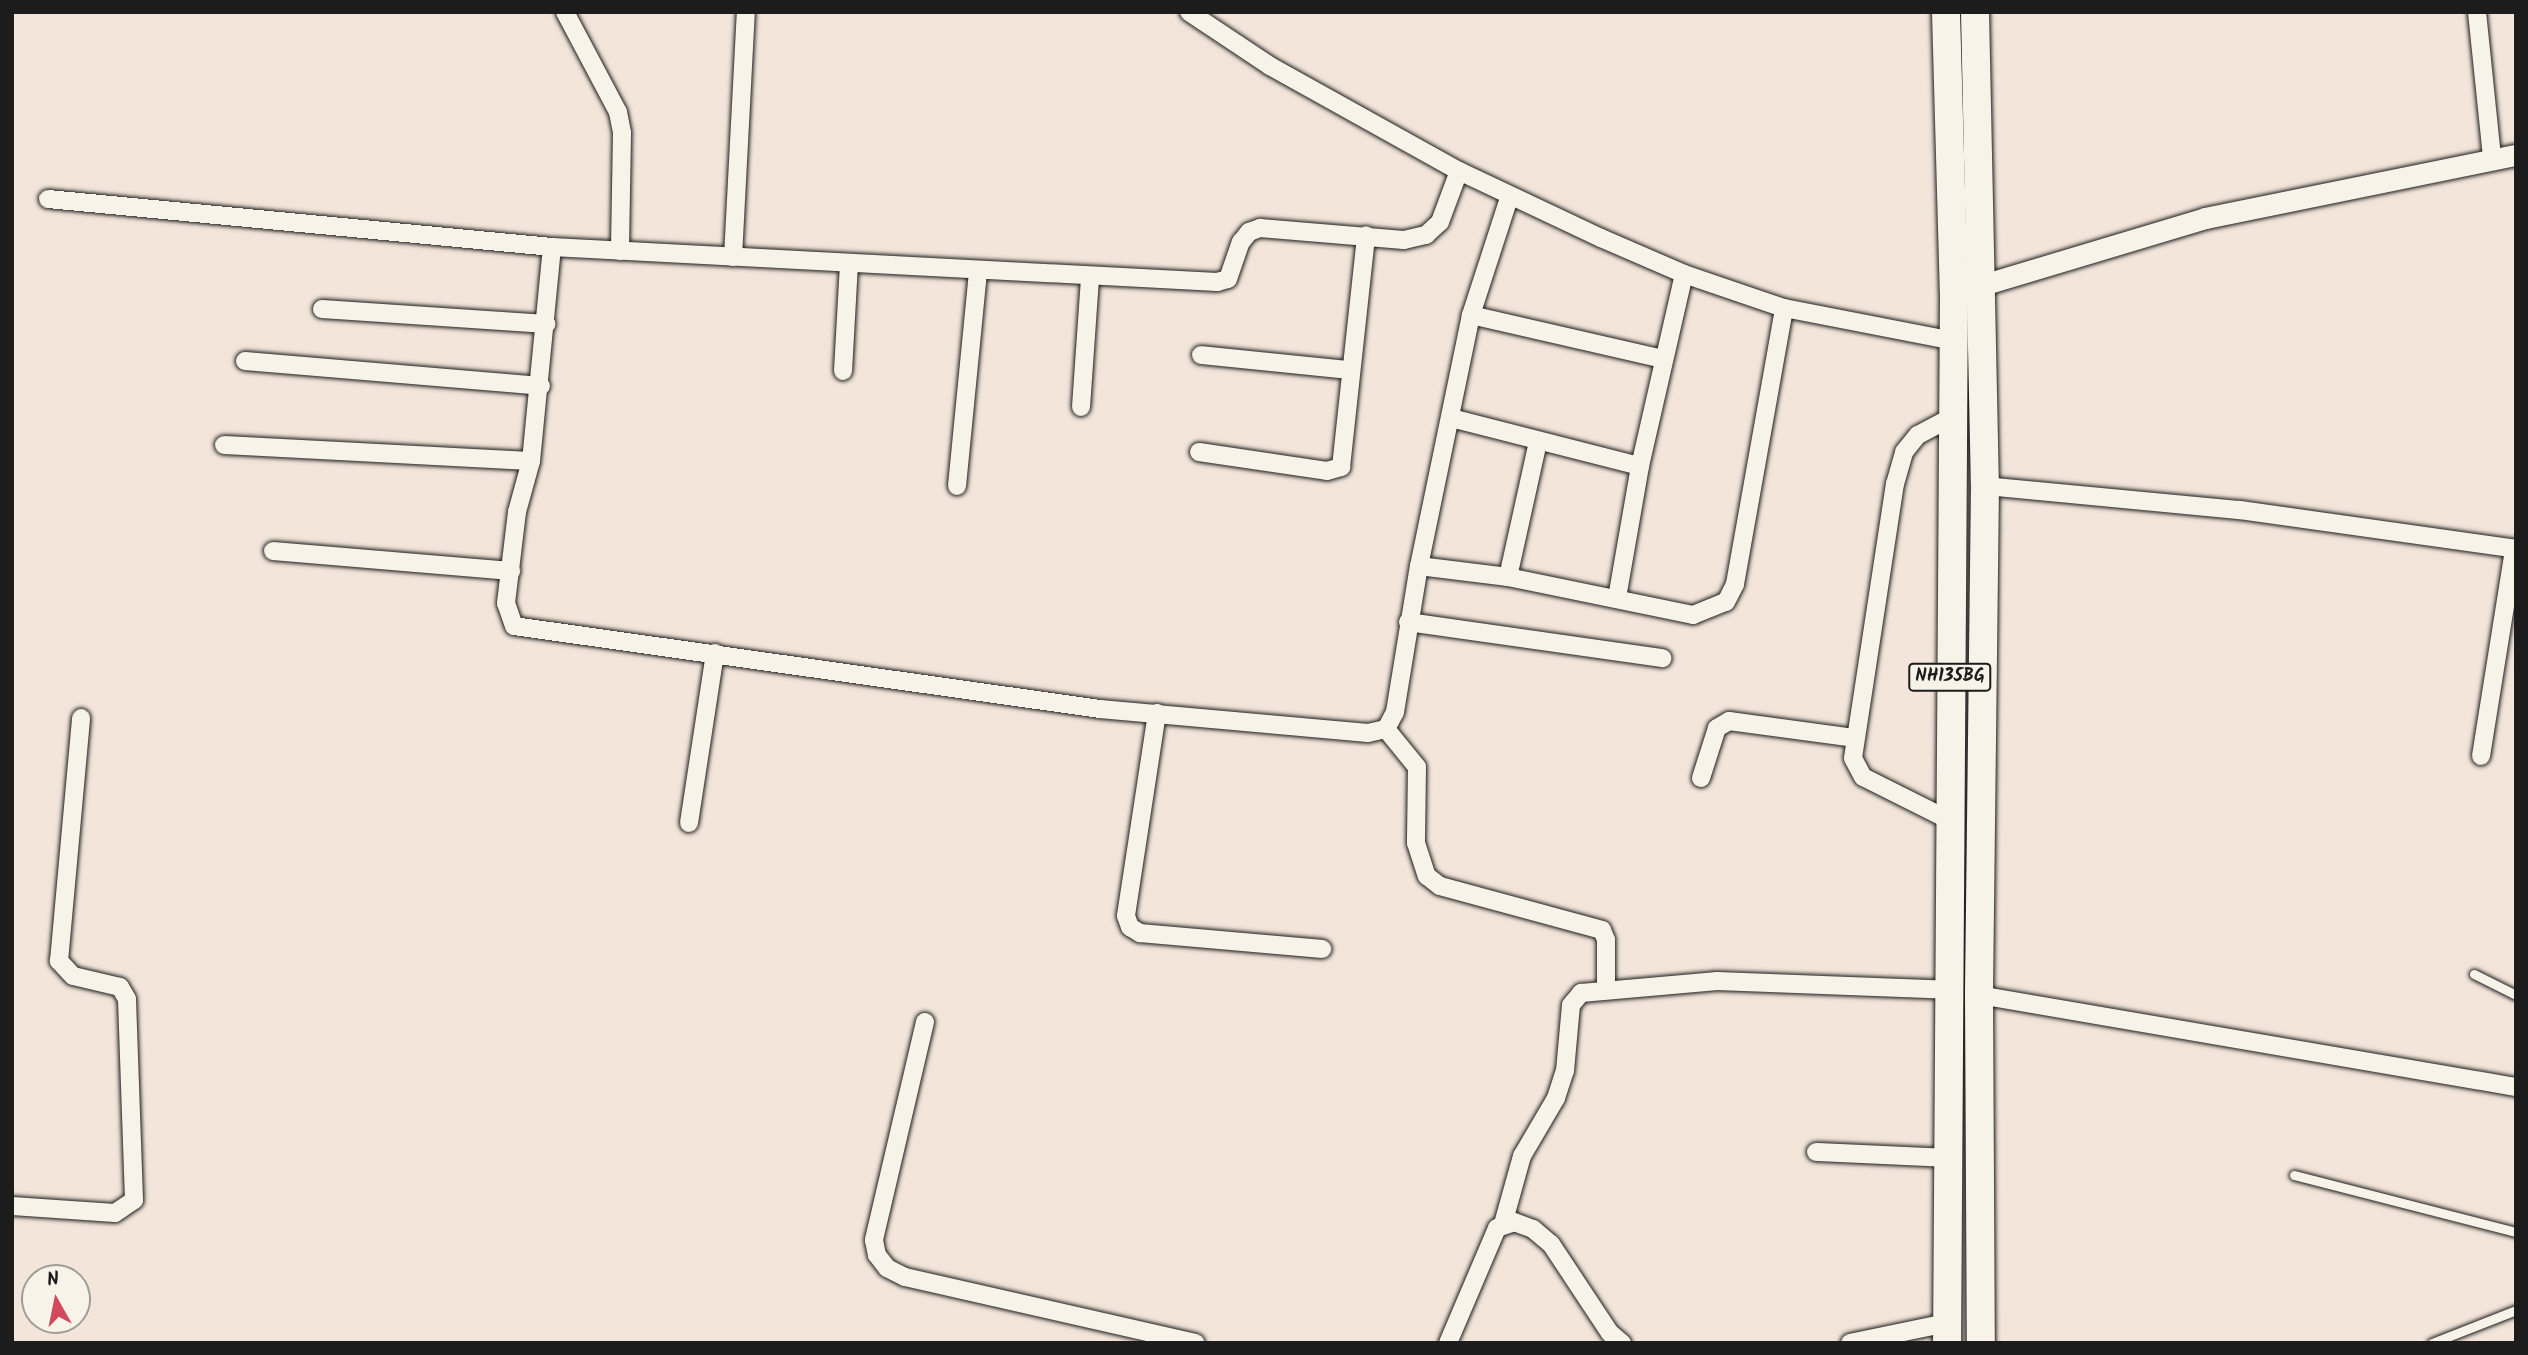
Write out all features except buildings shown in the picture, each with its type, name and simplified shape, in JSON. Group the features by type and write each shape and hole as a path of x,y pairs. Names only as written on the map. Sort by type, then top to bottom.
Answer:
{"highway":[{"name":"NH135BG","path":"1946,12 1954,294 1946,1158 1947,1333"},
{"name":"NH135BG","path":"1975,12 1985,486 1979,995 1981,1343"}],"street":[{"path":"565,12 618,112 622,134 620,251"},
{"path":"733,257 746,12"},
{"path":"1189,12 1270,66 1509,198 1684,274 1784,308 1952,341"},
{"path":"2477,12 2492,158"},
{"path":"1954,294 2205,218 2516,155"},
{"path":"48,199 552,247 1217,282 1228,279 1249,232 1260,228 1404,240 1426,235 1440,222 1459,171"},
{"path":"552,247 541,386 531,461 517,512 505,612 514,626 527,631 715,653 1100,709 1368,733 1386,729 1395,712 1408,622 1471,315 1509,198"},
{"path":"1199,452 1327,471 1341,467 1346,453 1348,370 1366,235"},
{"path":"843,371 849,263"},
{"path":"957,486 978,270"},
{"path":"1616,598 1640,466 1684,274"},
{"path":"1081,407 1090,277"},
{"path":"1419,566 1508,577 1693,615 1726,602 1735,584 1784,308"},
{"path":"321,309 545,324"},
{"path":"1471,315 1663,359"},
{"path":"1201,355 1348,370"},
{"path":"245,361 541,386"},
{"path":"1949,820 1863,776 1853,758 1854,738 1904,452 1918,435 1952,417"},
{"path":"1451,418 1640,466"},
{"path":"1508,577 1538,442"},
{"path":"224,445 531,461"},
{"path":"1985,486 2240,510 2515,549 2481,756"},
{"path":"273,551 511,571"},
{"path":"1408,622 1662,658"},
{"path":"689,823 715,653"},
{"path":"1157,713 1126,916 1130,927 1140,933 1322,949"},
{"path":"12,1206 115,1213 134,1200 127,999 120,987 74,976 59,961 81,718"},
{"path":"1701,778 1717,729 1729,720 1854,738"},
{"path":"1386,729 1418,766 1416,843 1427,876 1440,886 1602,930 1606,940 1606,990"},
{"path":"1448,1343 1492,1238 1503,1224 1522,1156 1556,1098 1565,1071 1570,1005 1581,993 1717,981 1948,990"},
{"path":"1979,995 2516,1087"},
{"path":"925,1022 874,1240 877,1255 887,1268 905,1277 1196,1343"},
{"path":"1816,1152 1946,1158"},
{"path":"1503,1224 1523,1224 1551,1244 1610,1333 1622,1343"},
{"path":"1850,1343 1947,1333"}],"lane":[{"path":"2474,974 2516,995"},
{"path":"2294,1175 2516,1231"},
{"path":"2432,1343 2516,1310"}]}
